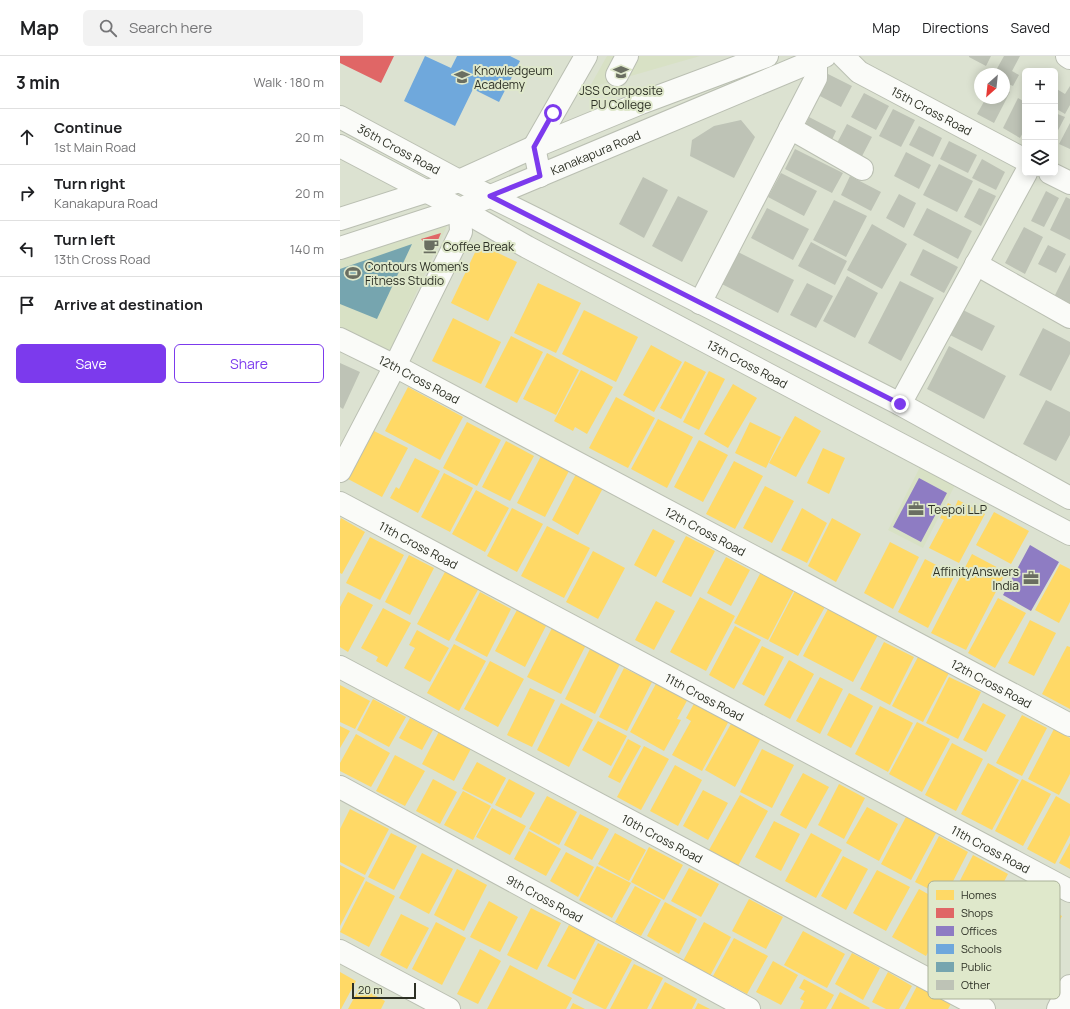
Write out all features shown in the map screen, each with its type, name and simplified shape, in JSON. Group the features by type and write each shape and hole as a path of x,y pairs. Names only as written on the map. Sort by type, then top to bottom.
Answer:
{"street":[{"path":"540,176 534,147 586,56"},
{"path":"617,75 628,56"},
{"path":"340,220 459,181 534,147 641,102 767,56"},
{"name":"15th Cross Road","path":"843,56 859,72 1022,158"},
{"path":"700,302 816,78 820,58"},
{"name":"Kanakapura Road","path":"340,248 460,209 820,58"},
{"name":"36th Cross Road","path":"340,117 459,181"},
{"path":"790,128 862,169"},
{"name":"36th Cross Road","path":"340,146 426,192"},
{"path":"900,404 1024,176"},
{"path":"1056,176 1070,183"},
{"path":"459,181 900,404 1070,498"},
{"name":"13th Cross Road","path":"426,192 460,209 527,247 1070,534"},
{"path":"340,471 395,366 461,232 460,209"},
{"path":"976,264 1070,317"},
{"name":"12th Cross Road","path":"340,339 395,366 1070,725"},
{"name":"11th Cross Road","path":"340,503 1051,881"},
{"name":"10th Cross Road","path":"340,667 928,979"},
{"name":"9th Cross Road","path":"340,787 749,1009"},
{"name":"11th Cross Road","path":"1060,886 1070,891"},
{"path":"340,951 449,1009"},
{"path":"1058,1009 1070,986"},
{"name":"10th Cross Road","path":"965,999 984,1009"}],"shaded area":[{"name":"JSS Composite PU College","path":"607,56 700,56 589,88"},
{"path":"447,226 388,354 340,330 340,261 420,231"},
{"path":"920,467 955,485 923,548 888,530"}],"building: Homes":[{"path":"479,244 517,262 488,321 451,303"},
{"path":"538,283 581,303 556,353 514,333"},
{"path":"584,310 638,337 616,382 562,354"},
{"path":"453,318 501,342 481,384 432,361"},
{"path":"511,336 543,352 517,403 485,387"},
{"path":"651,345 682,362 654,412 623,395"},
{"path":"547,353 579,370 556,415 523,399"},
{"path":"685,361 706,372 681,419 660,408"},
{"path":"581,370 613,387 587,434 575,427 573,431 554,421"},
{"path":"709,371 725,379 699,430 683,422"},
{"path":"733,384 757,398 728,448 704,434"},
{"path":"408,387 463,417 440,460 385,431"},
{"path":"616,397 655,418 628,468 589,448"},
{"path":"795,416 821,431 796,477 769,463"},
{"path":"658,419 693,437 667,488 631,469"},
{"path":"467,422 501,440 477,486 443,468"},
{"path":"750,422 781,437 766,468 735,453"},
{"path":"374,431 408,448 382,497 348,479"},
{"path":"699,440 728,455 703,502 674,487"},
{"path":"506,441 534,456 510,501 482,487"},
{"path":"823,448 845,458 829,494 807,483"},
{"path":"542,454 570,469 545,517 517,503"},
{"path":"415,458 440,471 418,513 390,498 396,487 399,489"},
{"path":"734,461 763,476 735,529 706,514"},
{"path":"444,473 473,488 450,532 421,517"},
{"path":"576,474 603,488 578,535 552,520"},
{"path":"765,486 794,501 772,543 743,528"},
{"path":"476,490 509,508 485,552 452,534"},
{"path":"958,500 985,514 959,563 929,548 944,520 940,518 948,503 955,507"},
{"path":"512,508 543,524 517,572 487,556"},
{"path":"802,508 827,523 807,563 781,550"},
{"path":"994,512 1029,531 1011,564 976,545"},
{"path":"341,518 365,532 342,574 340,573"},
{"path":"832,518 861,534 836,582 808,566"},
{"path":"547,526 590,548 564,598 521,576"},
{"path":"653,529 675,541 656,577 634,565"},
{"path":"686,536 715,551 691,597 662,582"},
{"path":"370,537 404,555 380,600 346,583"},
{"path":"890,542 919,557 893,609 864,593"},
{"path":"593,551 625,568 598,619 566,602"},
{"path":"972,554 1006,572 966,650 931,633"},
{"path":"409,555 434,568 410,615 385,602"},
{"path":"726,557 750,570 731,606 707,593"},
{"path":"925,559 955,575 928,628 898,612"},
{"path":"1060,564 1070,569 1070,602 1059,623 1035,610"},
{"path":"446,570 479,588 449,641 417,624"},
{"path":"762,570 795,588 768,640 734,623"},
{"path":"796,589 826,605 798,656 769,641"},
{"path":"348,592 373,605 348,652 340,647 340,607"},
{"path":"480,592 511,609 487,657 455,640"},
{"path":"700,597 735,616 706,671 670,652"},
{"path":"998,598 1026,613 995,668 968,653"},
{"path":"656,601 675,611 654,650 635,640"},
{"path":"829,607 879,633 853,682 803,656"},
{"path":"383,608 411,623 387,667 376,661 378,657 361,648"},
{"path":"517,610 546,626 525,667 495,651"},
{"path":"1030,620 1056,633 1034,676 1008,663"},
{"path":"735,626 761,640 734,689 709,675"},
{"path":"552,628 586,645 561,694 527,677"},
{"path":"417,630 449,648 430,682 404,668 415,648 409,645"},
{"path":"884,642 914,657 890,705 860,689"},
{"path":"454,644 486,661 459,711 427,693"},
{"path":"762,646 784,657 764,696 742,684"},
{"path":"1067,646 1070,647 1070,709 1042,694"},
{"path":"590,649 620,664 595,714 565,699"},
{"path":"918,657 949,673 923,722 892,706"},
{"path":"789,660 814,674 790,719 764,705"},
{"path":"490,661 524,679 498,727 464,709"},
{"path":"624,668 652,682 627,731 599,717"},
{"path":"820,677 843,689 820,734 796,721"},
{"path":"949,677 981,692 958,739 926,723"},
{"path":"658,680 689,697 677,719 681,720 664,751 630,732"},
{"path":"340,685 370,701 355,729 340,722"},
{"path":"530,688 555,700 532,747 507,735"},
{"path":"849,693 873,706 851,748 827,735"},
{"path":"373,699 406,717 389,747 357,730"},
{"path":"696,700 730,719 702,771 672,755 691,721 686,718"},
{"path":"561,703 593,720 569,767 537,750"},
{"path":"983,703 1006,715 986,752 963,740"},
{"path":"880,706 913,723 888,772 855,754"},
{"path":"1022,715 1047,728 1022,776 996,763"},
{"path":"410,718 433,730 422,750 399,738"},
{"path":"598,721 627,736 611,766 582,750"},
{"path":"732,722 761,738 735,787 705,770"},
{"path":"917,722 950,739 922,792 889,774"},
{"path":"443,724 475,741 454,781 422,764"},
{"path":"340,726 350,731 340,748"},
{"path":"1054,729 1070,738 1070,774 1059,795 1028,779"},
{"path":"356,734 390,753 371,787 340,771 340,763"},
{"path":"628,739 641,746 620,783 608,777"},
{"path":"952,743 983,759 956,811 925,795"},
{"path":"644,746 669,759 641,810 617,797"},
{"path":"762,749 794,765 772,808 740,792"},
{"path":"395,755 425,771 405,806 376,791"},
{"path":"477,762 506,778 492,804 462,789"},
{"path":"988,763 1019,780 992,830 961,814"},
{"path":"675,765 702,780 678,826 650,811"},
{"path":"803,773 829,787 806,829 780,815"},
{"path":"433,779 457,792 440,824 416,811"},
{"path":"509,779 535,793 521,818 495,805"},
{"path":"1022,779 1051,794 1023,846 995,831"},
{"path":"839,784 865,798 844,839 818,825"},
{"path":"703,790 728,803 708,840 683,826"},
{"path":"463,791 491,806 473,840 444,825"},
{"path":"740,795 768,811 738,866 709,850"},
{"path":"547,796 577,812 559,845 529,829"},
{"path":"1056,796 1070,804 1070,835 1055,864 1027,849"},
{"path":"867,807 898,824 879,861 846,843"},
{"path":"492,808 526,826 510,855 476,837"},
{"path":"350,809 389,829 365,875 340,862 340,829"},
{"path":"580,814 609,829 592,860 564,845"},
{"path":"906,817 936,833 911,880 881,864"},
{"path":"774,821 800,834 781,871 755,857"},
{"path":"529,831 561,849 546,876 514,859"},
{"path":"391,833 417,846 394,890 368,877"},
{"path":"615,833 646,850 629,881 598,864"},
{"path":"811,833 842,850 816,898 785,881"},
{"path":"939,836 968,852 953,881 928,881 928,888 915,882"},
{"path":"1070,843 1070,869 1059,863"},
{"path":"649,847 683,865 664,900 631,882"},
{"path":"566,852 594,867 578,897 550,881"},
{"path":"422,853 453,869 429,914 399,898"},
{"path":"973,855 1008,874 1004,881 960,881"},
{"path":"843,856 868,869 846,910 821,896"},
{"path":"340,865 365,878 340,926"},
{"path":"597,866 631,883 612,918 579,900"},
{"path":"689,868 719,884 701,917 671,901"},
{"path":"457,869 487,885 464,931 434,915"},
{"path":"877,870 910,887 886,931 853,913"},
{"path":"366,881 395,896 369,947 340,932"},
{"path":"635,886 661,900 641,936 615,922"},
{"path":"919,889 928,894 928,952 926,956 892,937"},
{"path":"749,899 783,917 766,949 732,931"},
{"path":"489,901 518,917 500,952 470,937"},
{"path":"665,902 697,919 679,954 647,936"},
{"path":"531,908 561,923 537,970 507,955"},
{"path":"401,914 429,928 407,969 380,955"},
{"path":"436,922 466,938 442,985 412,969"},
{"path":"704,922 731,937 710,976 683,961"},
{"path":"569,925 596,939 575,980 547,966"},
{"path":"803,931 845,954 827,988 784,965"},
{"path":"734,938 768,956 747,994 713,976"},
{"path":"598,943 632,960 606,1009 572,993"},
{"path":"480,949 501,961 478,1004 457,994"},
{"path":"852,953 880,968 863,1000 835,984"},
{"path":"773,961 798,975 781,1005 756,992"},
{"path":"634,964 663,978 647,1009 610,1009"},
{"path":"510,965 572,998 566,1009 487,1009"},
{"path":"340,972 356,981 341,1009 340,1009"},
{"path":"888,972 912,986 899,1009 886,1009 872,1002"},
{"path":"804,979 834,995 826,1009 800,1009 804,1001 800,999 805,991 799,988"},
{"path":"665,982 697,999 692,1009 651,1009"},
{"path":"917,986 928,992 928,999 942,999 951,1004 948,1009 905,1009"},
{"path":"360,987 385,1001 381,1009 348,1009"},
{"path":"840,992 870,1008 831,1009"},
{"path":"573,1003 585,1009 570,1009"},
{"path":"698,1003 710,1009 695,1009"}],"building: Shops":[{"path":"340,56 394,56 381,83 340,63"},
{"name":"Coffee Break","path":"441,233 433,252 421,239"}],"building: Offices":[{"path":"919,478 947,493 921,542 893,527"},
{"name":"AffinityAnswers India","path":"1030,545 1059,562 1031,611 1003,595"}],"building: Schools":[{"path":"425,56 451,68 457,56 510,56 520,61 499,102 473,89 455,126 404,101"}],"building: Public":[{"path":"412,244 377,319 340,304 340,269"}],"building: Other":[{"path":"969,56 991,56 986,66"},
{"path":"1004,56 1020,56 1012,71 1019,75 1013,86 1010,85 1010,68 997,68"},
{"path":"828,74 852,86 841,107 818,95"},
{"path":"1070,86 1070,105 1065,114 1058,110 1058,90 1065,94"},
{"path":"864,93 889,106 876,130 851,117"},
{"path":"1018,98 1022,100 1022,134 1020,138 1003,128"},
{"path":"983,104 1004,104 994,123 977,114"},
{"path":"893,109 915,120 901,147 879,136"},
{"path":"1058,114 1065,117 1058,130"},
{"path":"809,117 836,131 831,142 804,128"},
{"path":"741,120 755,137 734,178 690,156 692,140 714,126"},
{"path":"1070,123 1070,149 1059,144"},
{"path":"847,124 872,137 861,158 836,145"},
{"path":"919,126 942,138 933,157 909,145"},
{"path":"949,141 977,155 968,173 940,159"},
{"path":"795,149 843,173 832,193 785,169"},
{"path":"906,152 931,165 919,189 894,176"},
{"path":"982,159 1005,172 996,190 972,178"},
{"path":"939,164 973,181 957,212 923,195"},
{"path":"781,173 817,191 804,216 768,197"},
{"path":"850,176 881,192 871,211 841,195"},
{"path":"643,177 668,190 644,238 619,224"},
{"path":"979,188 996,196 981,226 964,217"},
{"path":"1046,191 1059,198 1044,227 1031,221"},
{"path":"899,194 916,203 904,228 886,218"},
{"path":"678,196 708,211 682,262 652,246"},
{"path":"1066,197 1070,199 1070,240 1050,230"},
{"path":"834,200 867,216 846,257 813,240"},
{"path":"767,208 809,229 793,260 751,238"},
{"path":"927,208 972,231 958,259 913,235"},
{"path":"872,224 907,244 882,289 847,270"},
{"path":"1024,227 1043,237 1025,274 1005,263"},
{"path":"811,242 847,261 835,285 798,266"},
{"path":"1048,245 1066,254 1056,273 1038,264"},
{"path":"923,249 958,267 944,293 910,275"},
{"path":"734,250 794,280 778,313 718,282"},
{"path":"1070,265 1070,305 1054,297"},
{"path":"847,276 878,293 855,338 823,321"},
{"path":"900,281 934,298 901,361 868,343"},
{"path":"807,283 833,296 816,328 790,315"},
{"path":"963,310 995,326 982,351 950,335"},
{"path":"1043,328 1070,342 1070,354 1051,391 1019,375"},
{"path":"949,346 1006,376 984,419 927,389"},
{"path":"340,363 360,372 343,409 340,407"},
{"path":"1046,400 1070,412 1070,435 1056,461 1023,444"}],"place":[{"name":"JSS Composite PU College","path":"621,72"},
{"name":"Knowledgeum Academy","path":"462,77"},
{"name":"Coffee Break","path":"431,246"},
{"name":"Contours Women's Fitness Studio","path":"353,273"},
{"name":"Teepoi LLP","path":"916,509"},
{"name":"AffinityAnswers India","path":"1031,578"}],"route":[{"path":"553,113 534,147 540,176 490,196 900,404"}]}
